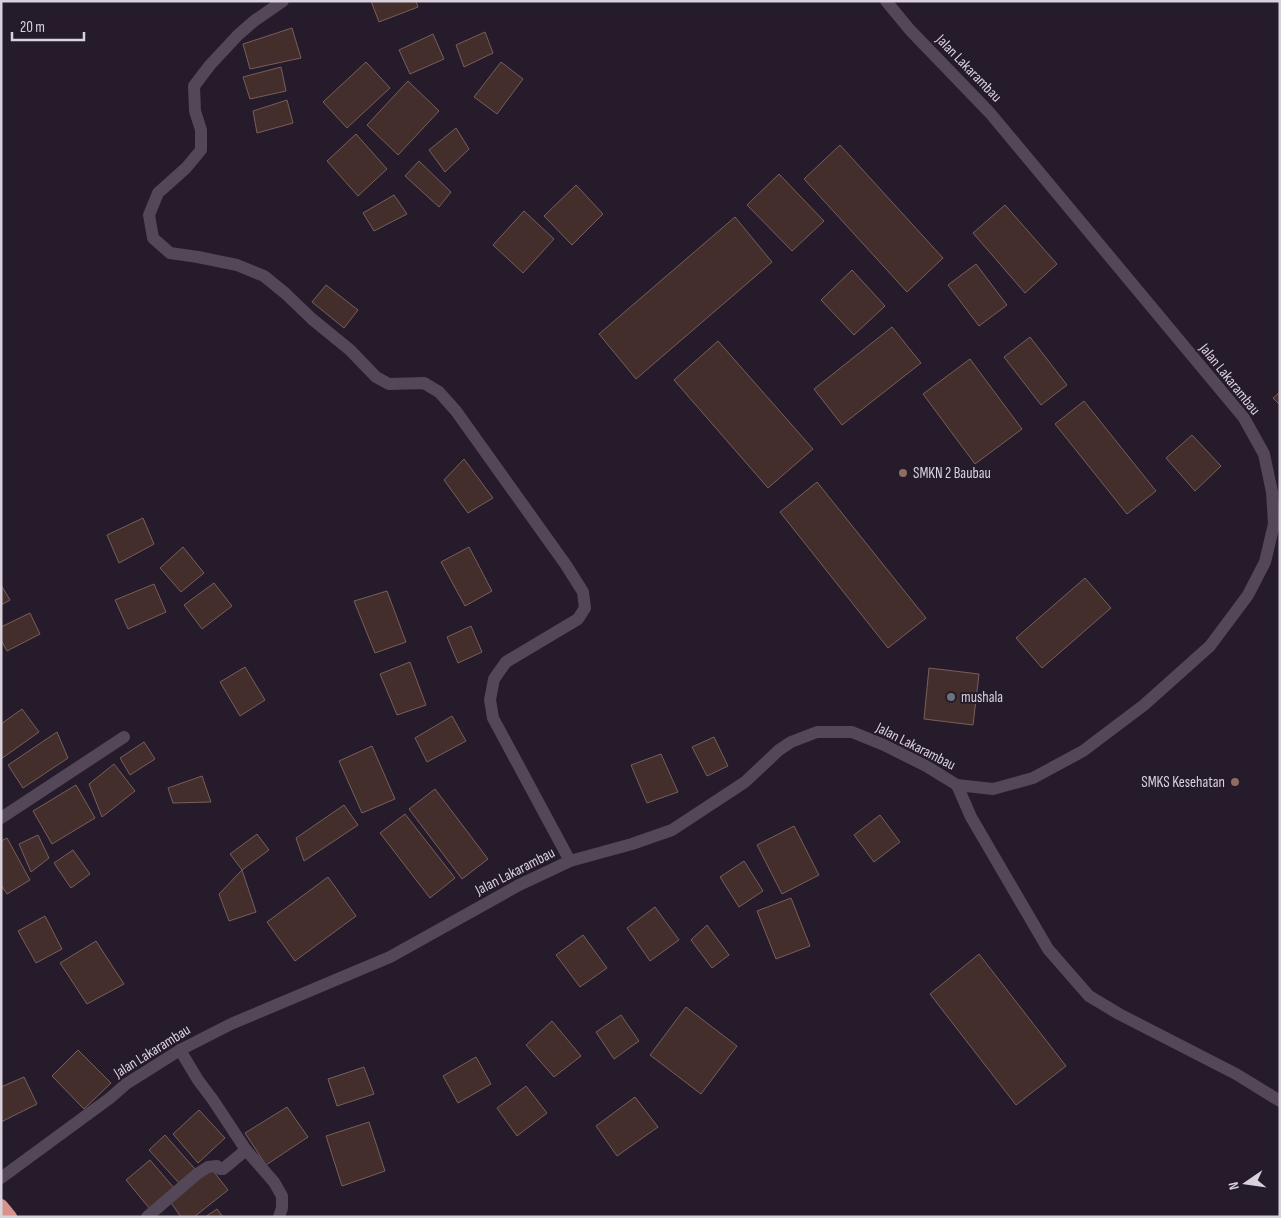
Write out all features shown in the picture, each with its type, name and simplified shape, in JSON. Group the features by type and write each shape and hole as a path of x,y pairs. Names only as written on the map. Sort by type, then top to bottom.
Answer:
{"highway":[{"path":"1,1206 10,1217"}],"street":[{"path":"283,1 254,21 238,35 210,65 194,86 195,111 201,130 202,150 186,168 158,193 149,216 153,238 170,253 237,265 264,276 350,350 376,377 388,384 424,383 439,392 456,410 566,565 583,592 585,608 578,619 506,662 494,679 490,700 494,718 570,861"},
{"name":"Jalan Lakarambau","path":"1,1178 110,1098 126,1084 180,1050 231,1024 390,956 519,885 570,861 632,844 672,830 745,782 779,750 791,742 817,732 852,732 884,745 926,766 957,786 993,789 1033,778 1083,751 1144,705 1210,646 1248,595 1265,562 1274,524 1272,492 1264,454 1244,418 990,113 910,30 886,1"},
{"path":"1,818 124,737"},
{"path":"957,786 971,817 1048,949 1089,996 1236,1074 1280,1101"},
{"path":"180,1050 198,1080 246,1150 274,1182 282,1196 282,1208 279,1217"},
{"path":"147,1217 197,1174 208,1167 217,1166 223,1170 246,1150"}],"building":[{"path":"371,1 416,1 418,7 379,22"},
{"path":"292,28 301,58 250,69 243,44"},
{"path":"485,32 493,53 464,67 456,45"},
{"path":"433,34 444,59 410,74 399,50"},
{"path":"366,62 390,88 347,128 323,102"},
{"path":"501,62 523,79 497,114 474,97"},
{"path":"281,67 286,91 250,99 243,77"},
{"path":"408,81 439,111 398,155 367,125"},
{"path":"287,100 293,123 257,133 253,111"},
{"path":"456,128 469,149 445,172 429,150"},
{"path":"356,134 387,169 358,196 327,161"},
{"path":"840,145 943,258 907,292 804,179"},
{"path":"419,161 451,192 439,207 405,176"},
{"path":"779,174 824,221 792,251 747,205"},
{"path":"576,185 603,214 572,245 544,216"},
{"path":"394,195 407,214 374,231 363,213"},
{"path":"1005,205 1057,264 1025,293 973,233"},
{"path":"524,211 554,239 523,273 493,245"},
{"path":"735,217 772,262 636,379 599,334"},
{"path":"976,264 1007,305 979,326 948,285"},
{"path":"852,270 885,306 854,335 821,300"},
{"path":"326,285 358,310 344,328 312,302"},
{"path":"892,327 921,363 842,425 814,389"},
{"path":"1030,337 1067,385 1041,405 1004,357"},
{"path":"718,341 813,449 768,488 674,380"},
{"path":"970,359 1022,429 975,464 923,394"},
{"path":"1280,392 1280,405 1273,398"},
{"path":"1084,401 1156,491 1127,514 1055,424"},
{"path":"1192,435 1221,466 1195,491 1166,458"},
{"path":"464,459 493,498 468,513 444,480"},
{"path":"817,482 926,618 888,648 780,512"},
{"path":"143,518 154,544 119,563 107,535"},
{"path":"183,547 204,573 181,592 160,568"},
{"path":"469,547 492,591 465,606 441,562"},
{"path":"1085,578 1111,608 1042,668 1016,638"},
{"path":"214,583 232,606 202,629 184,605"},
{"path":"154,584 166,612 128,629 115,600"},
{"path":"1,585 10,600 1,605"},
{"path":"387,591 406,642 375,653 354,601"},
{"path":"30,613 40,634 7,651 1,640 1,627"},
{"path":"471,626 482,652 458,663 447,637"},
{"path":"410,662 426,705 397,715 380,674"},
{"path":"245,667 265,700 240,716 220,682"},
{"name":"mushala","path":"929,668 979,674 973,725 924,719"},
{"path":"22,709 39,732 1,759 1,724"},
{"path":"452,716 466,741 427,762 415,738"},
{"path":"57,732 68,758 23,788 8,765"},
{"path":"714,737 728,766 707,776 692,747"},
{"path":"144,742 155,759 130,775 120,758"},
{"path":"372,746 395,799 362,813 339,761"},
{"path":"661,754 678,792 647,803 631,765"},
{"path":"114,764 135,791 102,817 89,784"},
{"path":"202,776 211,802 173,803 168,788"},
{"path":"76,785 95,818 52,844 33,811"},
{"path":"435,789 488,859 462,879 409,809"},
{"path":"344,805 358,825 304,861 296,838"},
{"path":"405,814 455,878 430,898 380,833"},
{"path":"880,815 900,842 874,862 854,835"},
{"path":"794,826 819,875 782,894 757,845"},
{"path":"257,834 269,850 242,870 230,854"},
{"path":"38,835 49,858 31,872 19,844"},
{"path":"7,838 30,880 7,894 1,885 1,841"},
{"path":"73,850 90,874 71,888 54,863"},
{"path":"744,861 763,891 739,907 720,877"},
{"path":"242,870 256,912 229,921 219,894"},
{"path":"328,877 356,916 295,961 267,922"},
{"path":"791,898 810,946 776,959 757,911"},
{"path":"655,907 679,940 650,961 627,928"},
{"path":"45,916 62,949 36,963 18,931"},
{"path":"707,925 729,955 712,968 691,940"},
{"path":"583,935 607,968 580,987 556,955"},
{"path":"96,941 124,984 87,1004 60,963"},
{"path":"979,954 1066,1066 1016,1105 930,994"},
{"path":"686,1007 737,1046 701,1094 650,1055"},
{"path":"621,1015 639,1041 614,1059 596,1032"},
{"path":"552,1021 581,1056 554,1077 526,1045"},
{"path":"78,1050 111,1083 84,1109 52,1076"},
{"path":"476,1057 491,1084 458,1103 443,1076"},
{"path":"364,1067 374,1094 337,1106 328,1079"},
{"path":"24,1077 37,1104 1,1122 1,1087"},
{"path":"526,1086 547,1113 517,1136 497,1108"},
{"path":"635,1097 658,1127 617,1156 596,1126"},
{"path":"287,1107 308,1137 266,1165 245,1133"},
{"path":"199,1110 225,1138 198,1163 173,1134"},
{"path":"369,1122 385,1171 342,1186 326,1136"},
{"path":"165,1135 195,1169 179,1183 149,1150"},
{"path":"150,1160 174,1188 150,1209 126,1180"},
{"path":"211,1168 228,1190 194,1217 181,1217 169,1200"},
{"path":"217,1209 223,1217 205,1217"}],"place":[{"name":"SMKN 2 Baubau","path":"903,473"},
{"name":"mushala","path":"951,697"},
{"name":"SMKS Kesehatan","path":"1235,782"}]}
